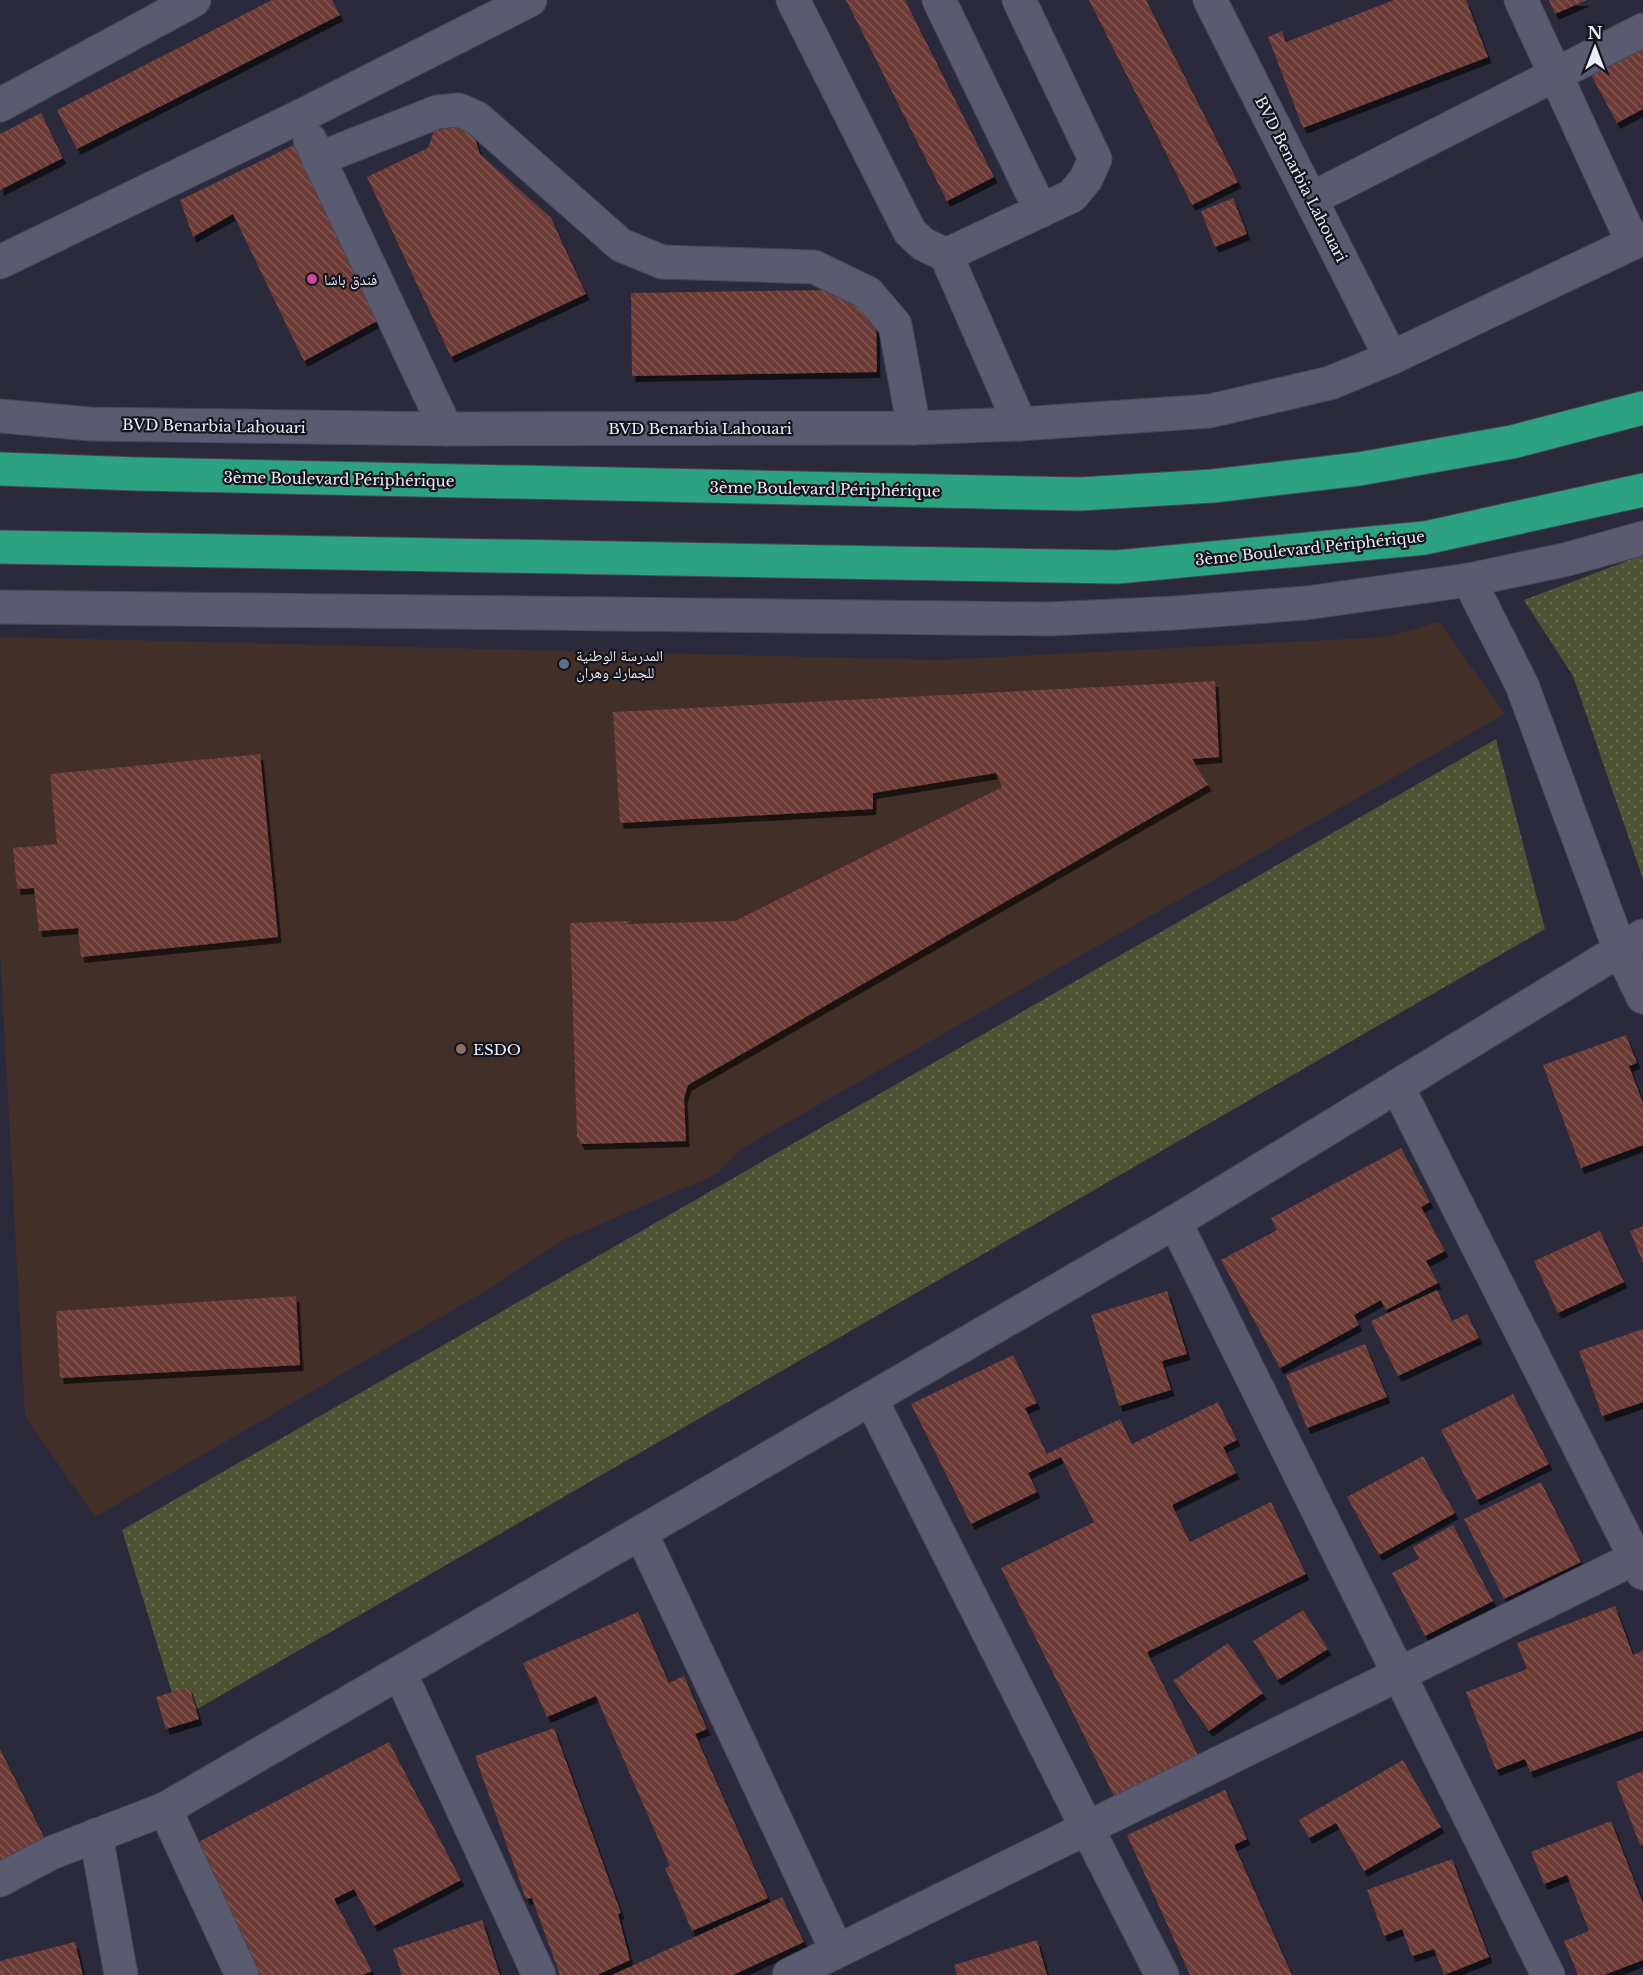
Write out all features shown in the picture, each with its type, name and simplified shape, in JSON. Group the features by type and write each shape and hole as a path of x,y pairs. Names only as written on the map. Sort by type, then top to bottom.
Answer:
{"highway":[{"name":"3ème Boulevard Périphérique","path":"0,469 149,475 1080,494 1213,486 1359,469 1512,442 1643,408"},
{"name":"3ème Boulevard Périphérique","path":"0,547 1117,567 1425,538 1643,490"}],"street":[{"path":"0,105 194,0"},
{"path":"0,262 299,117 530,0"},
{"path":"793,0 910,232 923,244 946,255 1020,424"},
{"path":"939,0 1041,211"},
{"path":"946,255 1072,196 1086,179 1095,159 1018,0"},
{"name":"BVD Benarbia Lahouari","path":"1210,0 1391,358"},
{"path":"1521,0 1555,75 1638,241"},
{"path":"1311,199 1643,30"},
{"path":"318,159 437,112 459,110 477,118 621,245 662,262 814,267 868,294 895,325 914,428"},
{"path":"299,117 446,429"},
{"name":"BVD Benarbia Lahouari","path":"0,416 90,424 446,429 914,428 1020,424 1210,411 1330,383 1391,358 1638,241"},
{"path":"0,607 1049,619 1175,613 1306,603 1469,580 1568,559 1643,538"},
{"path":"1469,580 1522,685 1632,943 1643,997"},
{"path":"0,1880 51,1853 165,1809 1175,1222 1632,943"},
{"path":"789,1975 1400,1674 1640,1562 1397,1086"},
{"path":"1175,1222 1548,1975"},
{"path":"871,1399 1162,1975"},
{"path":"641,1533 837,1951"},
{"path":"400,1673 539,1975"},
{"path":"165,1809 242,1975"},
{"path":"96,1835 121,1975"}],"shaded area":[{"name":"ESDO","path":"1439,622 1505,714 741,1149 717,1174 563,1240 484,1292 95,1517 25,1416 0,949 0,637 940,660 1386,637"}],"green space":[{"path":"1643,555 1643,879 1573,676 1524,600"},
{"path":"1496,739 1545,929 180,1719 122,1530"}],"building":[{"path":"272,0 332,0 340,15 77,149 57,110"},
{"path":"846,0 905,0 994,177 947,201"},
{"path":"1089,0 1146,0 1238,182 1192,205"},
{"path":"1394,0 1466,0 1488,57 1303,128 1268,37 1282,31 1286,42"},
{"path":"1549,0 1587,0 1555,14"},
{"path":"1643,30 1643,109 1617,123 1589,71"},
{"path":"41,113 63,158 0,190 0,134"},
{"path":"461,125 474,135 480,154 551,218 586,294 451,357 367,177 428,148 434,131"},
{"name":"فندق باشا","path":"296,144 379,320 304,361 233,214 193,237 180,200"},
{"path":"1233,198 1247,234 1215,247 1201,211"},
{"path":"829,290 876,318 877,372 632,376 631,293"},
{"path":"1215,681 1219,757 1192,759 1208,785 688,1085 684,1098 686,1141 581,1144 577,1136 570,923 735,921 1002,787 996,773 873,793 873,809 620,823 613,712"},
{"path":"260,754 278,937 81,957 78,928 39,931 34,888 17,889 13,848 57,844 50,774"},
{"path":"1626,1035 1637,1063 1629,1066 1643,1103 1643,1145 1581,1168 1543,1065"},
{"path":"1401,1148 1430,1202 1421,1207 1445,1251 1426,1261 1438,1283 1386,1310 1381,1300 1354,1315 1359,1325 1280,1368 1221,1260 1277,1230 1271,1218"},
{"path":"1643,1226 1643,1263 1630,1231"},
{"path":"1600,1231 1624,1282 1558,1313 1534,1261"},
{"path":"1437,1290 1452,1321 1467,1314 1479,1338 1398,1376 1371,1321"},
{"path":"1167,1291 1187,1354 1162,1361 1171,1390 1119,1406 1091,1315"},
{"path":"296,1296 300,1365 60,1378 56,1311"},
{"path":"1643,1329 1643,1402 1602,1416 1579,1351"},
{"path":"1365,1344 1387,1397 1307,1428 1286,1375"},
{"path":"1013,1355 1037,1403 1025,1408 1047,1454 1120,1419 1132,1444 1218,1402 1237,1440 1223,1447 1236,1473 1172,1505 1190,1542 1271,1502 1306,1574 1147,1652 1203,1765 1119,1806 1001,1568 1094,1522 1061,1457 1028,1473 1037,1492 971,1524 911,1404"},
{"path":"1513,1394 1549,1464 1477,1500 1441,1430"},
{"path":"1423,1456 1455,1513 1379,1555 1347,1497"},
{"path":"1541,1482 1581,1562 1504,1599 1464,1519"},
{"path":"1453,1525 1493,1601 1425,1636 1392,1573 1419,1559 1413,1547"},
{"path":"1615,1606 1633,1655 1643,1651 1643,1730 1530,1772 1525,1759 1496,1770 1466,1692 1527,1669 1517,1643"},
{"path":"1303,1610 1328,1649 1278,1680 1253,1641"},
{"path":"638,1612 669,1683 684,1676 707,1729 695,1734 768,1898 692,1931 665,1868 670,1866 596,1696 547,1717 523,1663"},
{"path":"1228,1643 1263,1693 1209,1731 1173,1681"},
{"path":"189,1687 199,1719 166,1729 156,1697"},
{"path":"554,1728 621,1913 618,1914 630,1960 597,1975 560,1975 532,1898 526,1899 475,1756"},
{"path":"389,1742 461,1880 374,1926 354,1889 334,1899 372,1971 363,1975 257,1975 189,1847"},
{"path":"0,1749 45,1839 0,1862"},
{"path":"1403,1760 1441,1827 1364,1871 1336,1823 1309,1838 1299,1820"},
{"path":"1643,1771 1643,1846 1640,1845 1616,1782"},
{"path":"1225,1790 1247,1839 1234,1845 1292,1975 1190,1975 1127,1835"},
{"path":"1611,1821 1643,1903 1643,1960 1604,1975 1578,1975 1564,1941 1589,1931 1567,1875 1544,1884 1531,1852"},
{"path":"1452,1859 1489,1957 1444,1975 1434,1949 1412,1956 1402,1929 1384,1936 1367,1890"},
{"path":"782,1897 804,1942 733,1975 612,1975"},
{"path":"482,1920 500,1975 402,1975 393,1949"},
{"path":"1037,1940 1047,1975 957,1975 954,1965"},
{"path":"75,1942 83,1975 0,1975 0,1961"}],"place":[{"name":"فندق باشا","path":"312,279"},
{"name":"المدرسة الوطنية للجمارك وهران","path":"564,664"},
{"name":"ESDO","path":"461,1049"}]}
